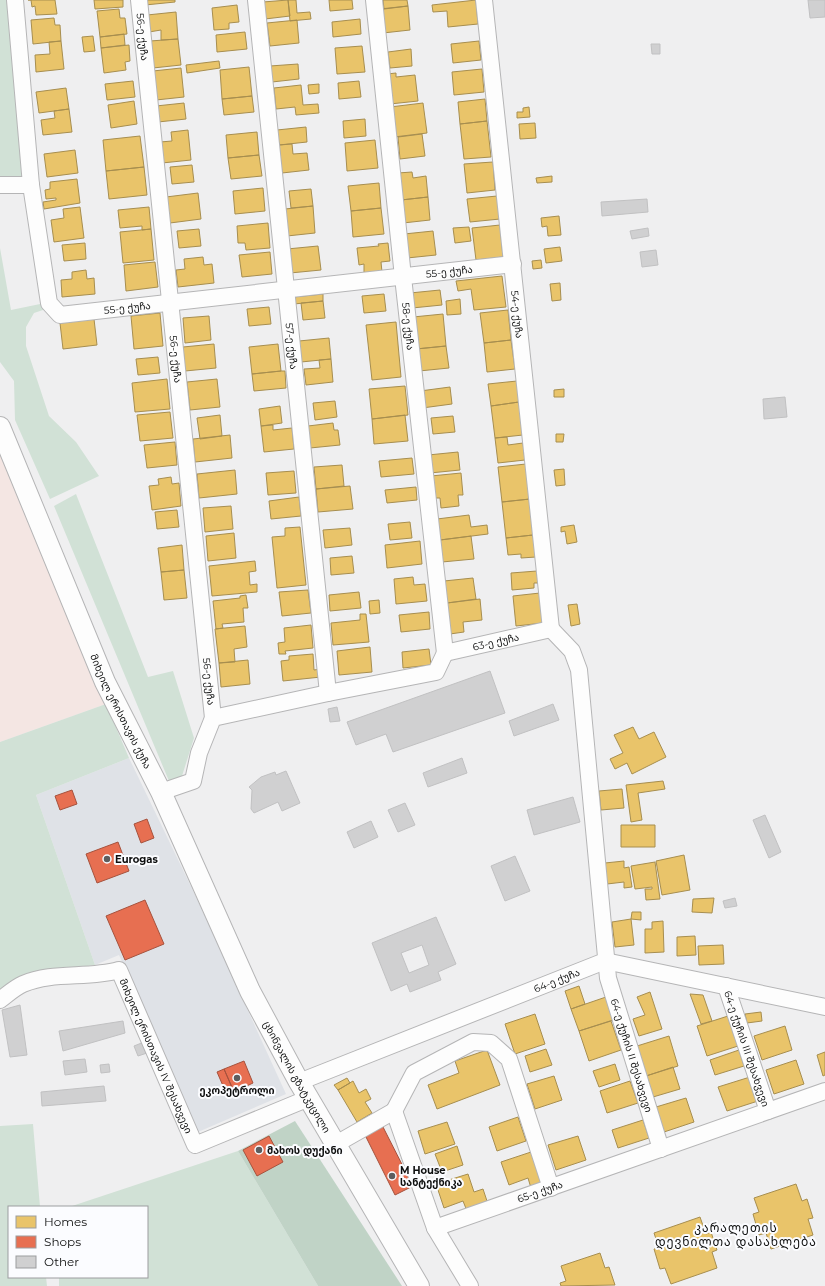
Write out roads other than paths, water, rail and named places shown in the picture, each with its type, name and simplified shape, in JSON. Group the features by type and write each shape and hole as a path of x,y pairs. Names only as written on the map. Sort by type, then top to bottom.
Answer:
{"main road":[{"name":"მიხეილ ერისთავის ქუჩა","path":"0,428 105,682 161,792 250,991"},
{"name":"ცხინვალის გზატკეცილი","path":"250,991 304,1090 419,1286"}],"street":[{"name":"55-ე ქუჩა","path":"15,0 31,185 49,303 60,315 513,264"},
{"name":"56-ე ქუჩა","path":"138,0 213,718"},
{"name":"57-ე ქუჩა","path":"256,0 328,693"},
{"name":"58-ე ქუჩა","path":"374,0 445,653"},
{"name":"54-ე ქუჩა","path":"484,0 551,628"},
{"path":"0,185 31,185"},
{"path":"551,628 572,651 579,670 605,961 825,1007"},
{"name":"63-ე ქუჩა","path":"445,653 551,628"},
{"path":"161,792 193,781 199,754 213,718 328,693 436,672 445,653"},
{"name":"64-ე ქუჩა","path":"304,1090 466,1016 605,961"},
{"name":"64-ე ქუჩის II შესახვევი","path":"605,961 608,978 662,1149"},
{"name":"მიხეილ ერისთავის IV შესახვევი","path":"0,1000 22,984 36,980 105,974 119,970 195,1145 304,1090"},
{"name":"64-ე ქუჩის III შესახვევი","path":"726,986 768,1111"},
{"path":"466,1016 473,1042"},
{"path":"336,1144 394,1111 414,1073 473,1042 491,1043 509,1059 551,1188"},
{"name":"65-ე ქუჩა","path":"435,1228 825,1091"},
{"path":"394,1111 435,1228 470,1286"}],"place":[{"name":"Eurogas","path":"107,859"},
{"name":"ეკოპეტროლი","path":"237,1078"},
{"name":"მახოს დუქანი","path":"259,1150"},
{"name":"M House სანტექნიკა","path":"392,1176"}],"district":[{"name":"კარალეთის დევნილთა დასახლება","path":"736,1235"}]}
